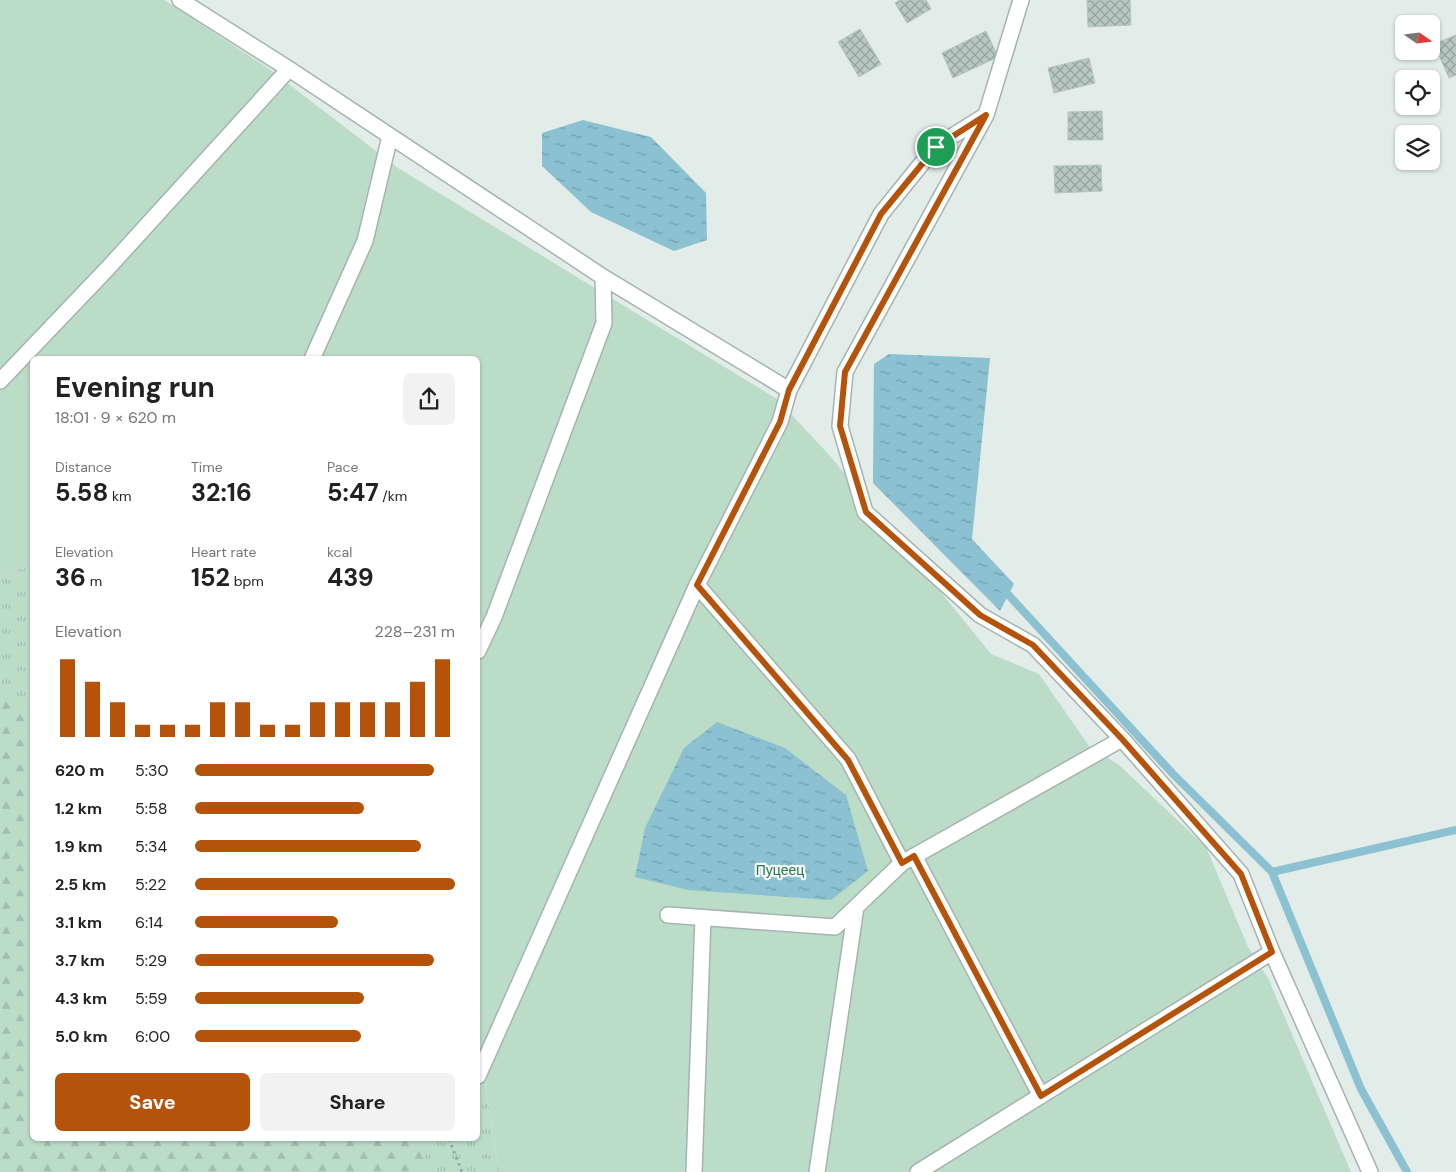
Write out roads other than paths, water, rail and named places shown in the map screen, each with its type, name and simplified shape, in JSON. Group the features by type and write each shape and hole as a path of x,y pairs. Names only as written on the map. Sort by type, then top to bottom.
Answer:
{"lane":[{"path":"180,0 289,69 603,277 789,390"},
{"path":"1021,0 986,115 845,372 840,426 866,512 980,615 1033,645 1122,739 1241,874 1272,952 1370,1172"},
{"path":"0,381 108,268 289,69"},
{"path":"480,1072 697,585 780,422 789,390 881,214 936,147 986,115"},
{"path":"313,356 365,240 390,136"},
{"path":"480,648 494,617 604,323 603,277"},
{"path":"697,585 848,760 908,859 1041,1096"},
{"path":"668,915 835,927 908,859 1122,739"},
{"path":"817,1172 856,907"},
{"path":"694,1172 703,918"},
{"path":"918,1172 1272,952"}],"water":[{"path":"583,120 651,137 706,193 707,240 674,251 591,212 542,166 542,133"},
{"path":"889,354 990,358 972,539 1014,584 1000,611 873,483 874,364"},
{"path":"717,722 785,748 846,795 868,871 831,900 688,890 635,877 645,828 684,748"}],"waterway":[{"path":"1003,589 1173,774 1272,872 1361,1089 1407,1172"},
{"path":"1272,872 1456,830"}],"park label":[{"name":"Пуцеец","path":"780,870"}]}
